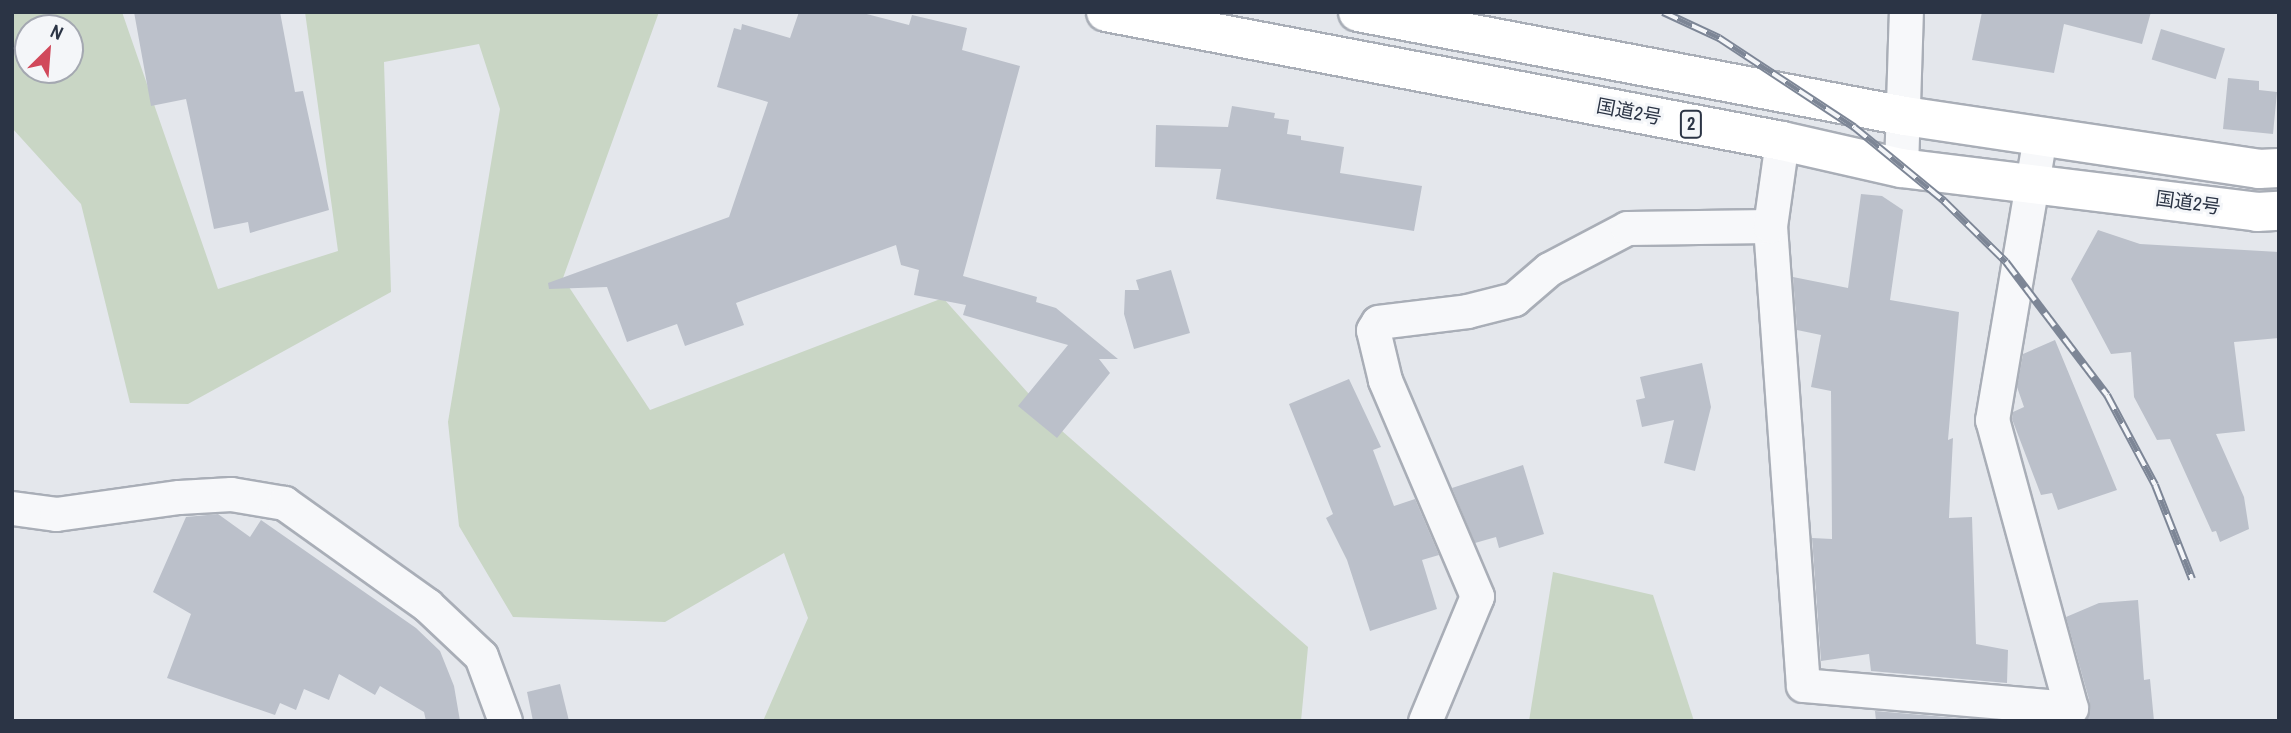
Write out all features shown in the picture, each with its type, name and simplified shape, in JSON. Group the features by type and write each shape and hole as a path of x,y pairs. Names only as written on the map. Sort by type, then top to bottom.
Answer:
{"highway":[{"name":"国道2号","path":"1105,12 1782,141 1901,168 2031,181 2257,212 2279,211"},
{"path":"1358,12 1905,116 2259,169 2279,168"}],"street":[{"path":"1901,168 1905,116 1906,12"},
{"path":"1782,141 1770,226 1803,685 2071,708 1992,420 2040,136"},
{"path":"1426,721 1477,596 1385,380 1373,330 1378,322 1467,312 1514,299 1549,269 1627,228 1770,226"},
{"path":"12,508 56,514 179,497 231,494 284,503 427,605 481,656 505,721"}],"green space":[{"path":"12,12 122,12 218,289 338,251 305,12 659,12 563,278 650,410 943,298 1062,431 1308,647 1301,721 763,721 808,618 784,553 665,622 513,617 459,526 448,422 500,109 479,44 384,62 391,292 188,404 130,403 81,204 12,128"},
{"path":"1553,572 1653,595 1694,721 1529,721"}],"building":[{"path":"134,12 280,12 295,92 303,91 329,210 250,233 248,222 214,229 186,99 151,106"},
{"path":"799,12 859,12 909,25 912,15 967,28 962,50 1020,66 963,276 1037,297 1036,302 1056,308 1118,359 1099,359 1110,373 1057,438 1018,406 1068,345 963,315 966,305 914,295 919,270 901,265 896,245 736,303 744,325 685,346 677,324 627,342 607,287 549,289 548,283 729,217 768,102 717,87 734,28 741,30 742,24 790,38"},
{"path":"1982,12 2151,12 2142,44 2064,24 2054,73 1972,60"},
{"path":"2161,29 2225,49 2216,79 2152,60"},
{"path":"2228,78 2259,81 2259,90 2277,92 2273,134 2223,129"},
{"path":"1232,106 1275,113 1274,118 1289,120 1287,134 1301,136 1301,140 1344,147 1340,173 1422,186 1414,231 1216,199 1221,169 1155,167 1156,125 1228,127"},
{"path":"1861,194 1882,196 1903,210 1890,300 1959,312 1948,440 1953,438 1949,518 1972,517 1976,644 2008,650 2007,683 1871,671 1869,654 1821,661 1812,538 1832,539 1831,391 1811,387 1821,335 1797,330 1793,277 1848,288"},
{"path":"2098,230 2140,244 2279,252 2279,338 2234,342 2245,431 2216,434 2244,497 2249,529 2220,542 2216,531 2212,532 2170,439 2157,440 2134,397 2131,352 2111,354 2071,279"},
{"path":"1171,270 1190,333 1134,349 1124,314 1125,290 1139,290 1136,280"},
{"path":"2055,340 2117,490 2058,510 2052,493 2041,495 2012,419 2013,412 2024,407 2017,387 2023,354"},
{"path":"1702,363 1711,407 1695,471 1664,463 1674,420 1642,427 1636,400 1645,398 1640,377"},
{"path":"1349,379 1381,447 1373,450 1394,506 1415,499 1439,555 1422,560 1437,609 1370,631 1347,560 1326,518 1333,514 1289,404"},
{"path":"1523,465 1544,534 1499,548 1496,537 1475,543 1452,488"},
{"path":"218,514 250,537 261,520 416,628 440,651 454,686 460,721 426,721 424,712 380,686 375,695 339,674 329,700 304,689 296,710 280,703 275,715 167,678 191,614 153,592 186,517"},
{"path":"2138,600 2144,680 2150,679 2154,721 2087,721 2090,703 2066,617 2099,603"},
{"path":"560,684 569,721 533,721 527,692"},
{"path":"1875,711 1994,721 1876,721"}],"railway":[{"path":"1663,12 1719,38 1854,127 1944,201 2006,262 2107,395 2155,485 2192,579"}]}
